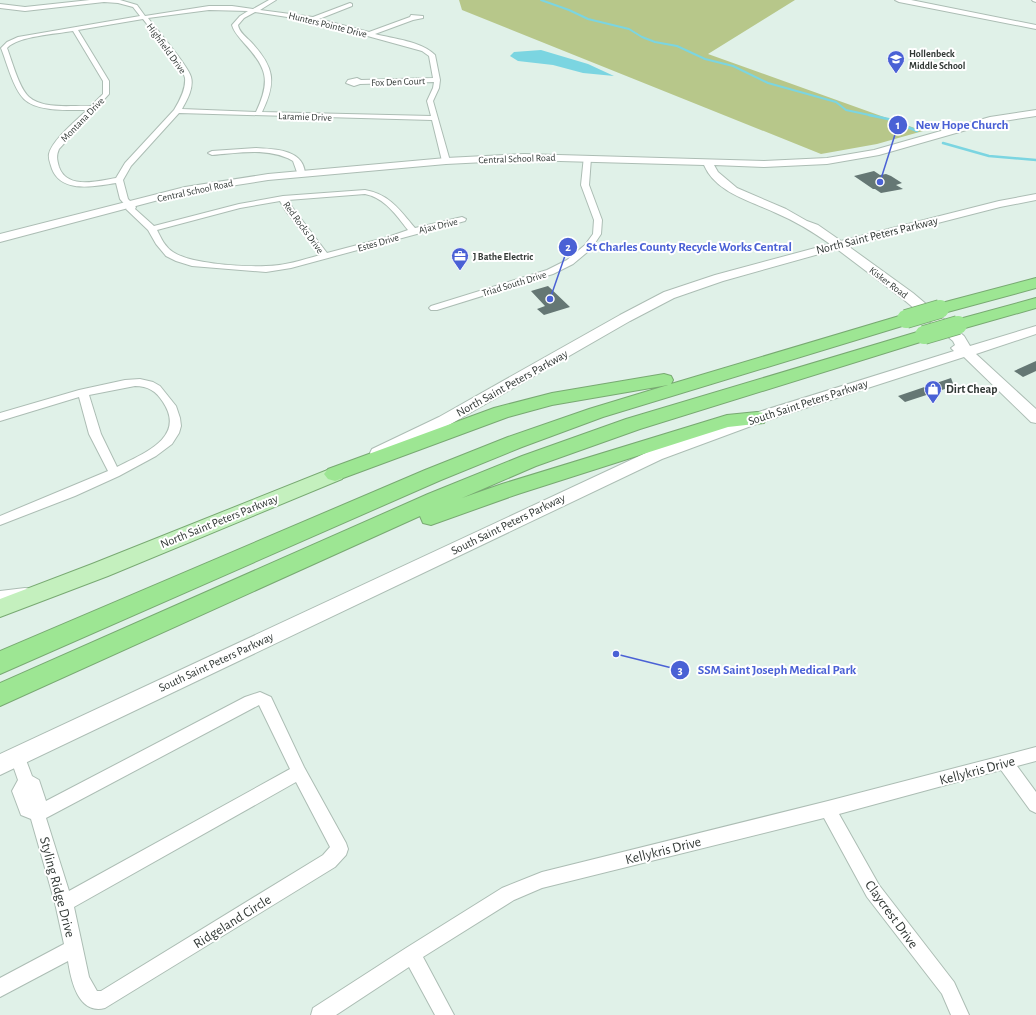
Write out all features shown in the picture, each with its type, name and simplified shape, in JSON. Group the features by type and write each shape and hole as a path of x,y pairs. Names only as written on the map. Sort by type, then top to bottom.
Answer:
{"highway":[{"path":"0,664 433,475 509,444 596,414 791,353 1036,283"},
{"path":"0,695 493,475 565,447 633,424 924,335 1036,303"},
{"path":"335,474 417,444 478,419 552,398 643,384 791,353"},
{"path":"301,560 407,526 510,489 673,438 727,422 757,418"}],"main road":[{"path":"899,0 1036,27"},
{"name":"Central School Road","path":"0,238 212,185 301,173 446,161 524,157 708,163 800,163 852,158 901,146 990,120 1036,113"},
{"name":"Kisker Road","path":"708,163 714,174 733,190 803,223 804,229 833,246 946,342 965,351 1036,418"},
{"name":"North Saint Peters Parkway","path":"0,608 100,570 335,474 444,421 526,376 625,318 669,295 719,278 833,246 999,204 1036,197"},
{"name":"South Saint Peters Parkway","path":"0,765 624,469 685,443 757,418 965,351 1036,330"}],"street":[{"name":"Highfield Drive","path":"1,8 39,8 110,0 135,6 185,70 188,76 188,87 177,111 128,165 119,180"},
{"path":"258,114 268,93 269,75 263,59 237,31 235,22 253,10 273,0"},
{"path":"313,19 354,4"},
{"name":"Hunters Pointe Drive","path":"8,41 145,17 209,8 253,10 313,19 410,45 424,50 432,55 437,80 436,88 430,101 446,161"},
{"path":"369,34 412,18"},
{"name":"Montana Drive","path":"74,29 106,81 106,94 56,148 53,159 56,173 63,181 71,184 119,180"},
{"path":"8,41 4,48 27,98 40,104 94,108"},
{"name":"Fox Den Court","path":"359,82 437,80"},
{"name":"Laramie Drive","path":"177,111 434,118"},
{"path":"212,153 278,152 292,156 297,160 301,166 301,173"},
{"name":"Triad South Drive","path":"434,308 550,272 570,262 588,247 597,234 598,220 585,185 587,158"},
{"path":"119,180 122,195 130,206"},
{"name":"Estes Drive","path":"130,206 130,209 134,214 139,216 152,229 160,244 169,254 192,263 247,269 266,269 288,266 391,239 413,231 385,199 375,193 283,198 239,206 152,229"},
{"name":"Red Rocks Drive","path":"283,198 288,208 325,256"},
{"name":"Ajax Drive","path":"413,231 462,219"},
{"path":"0,417 82,393 125,384 144,382 152,385 160,391 171,405 176,417 176,426 171,437 158,450 84,488 0,521"},
{"path":"82,393 95,434 115,473"},
{"path":"0,598 42,591"},
{"name":"Ridgeland Circle","path":"37,814 260,698 266,701 299,772 340,849 329,861 105,999 96,1000 88,996 83,987 74,948"},
{"name":"Kellykris Drive","path":"320,1015 412,954 508,894 542,880 828,809 1036,754"},
{"name":"Styling Ridge Drive","path":"0,988 74,948 64,903 37,814 40,805 33,785 26,781 18,756"},
{"path":"1005,763 1036,805"},
{"path":"64,903 299,772"},
{"name":"Claycrest Drive","path":"828,809 873,891 948,988 960,1015"},
{"path":"412,954 445,1015"}],"green space":[{"path":"459,0 795,0 708,54 923,131 877,144 821,154 462,10"}],"water":[{"path":"541,50 588,64 614,76 583,73 553,65 518,61 510,56 514,52"}],"building":[{"path":"874,171 880,175 886,174 891,176 902,183 896,185 903,189 881,193 854,176"},
{"path":"548,286 570,307 544,315 537,309 545,306 531,291"},
{"path":"1036,361 1036,371 1023,377 1014,371"},
{"path":"951,378 954,386 905,402 898,396"}],"waterway":[{"path":"541,0 569,10 588,19 629,29 642,37 655,42 677,46 705,59 733,66 768,83 836,102 846,110 874,116"},
{"path":"869,115 888,119 917,131"},
{"path":"943,143 989,156 1036,160"}],"place":[{"name":"Hollenbeck Middle School","path":"896,74"},
{"name":"New Hope Church","path":"880,182"},
{"name":"J Bathe Electric","path":"460,271"},
{"name":"St Charles County Recycle Works Central","path":"550,299"},
{"name":"Dirt Cheap","path":"933,404"},
{"name":"SSM Saint Joseph Medical Park","path":"616,654"}]}
